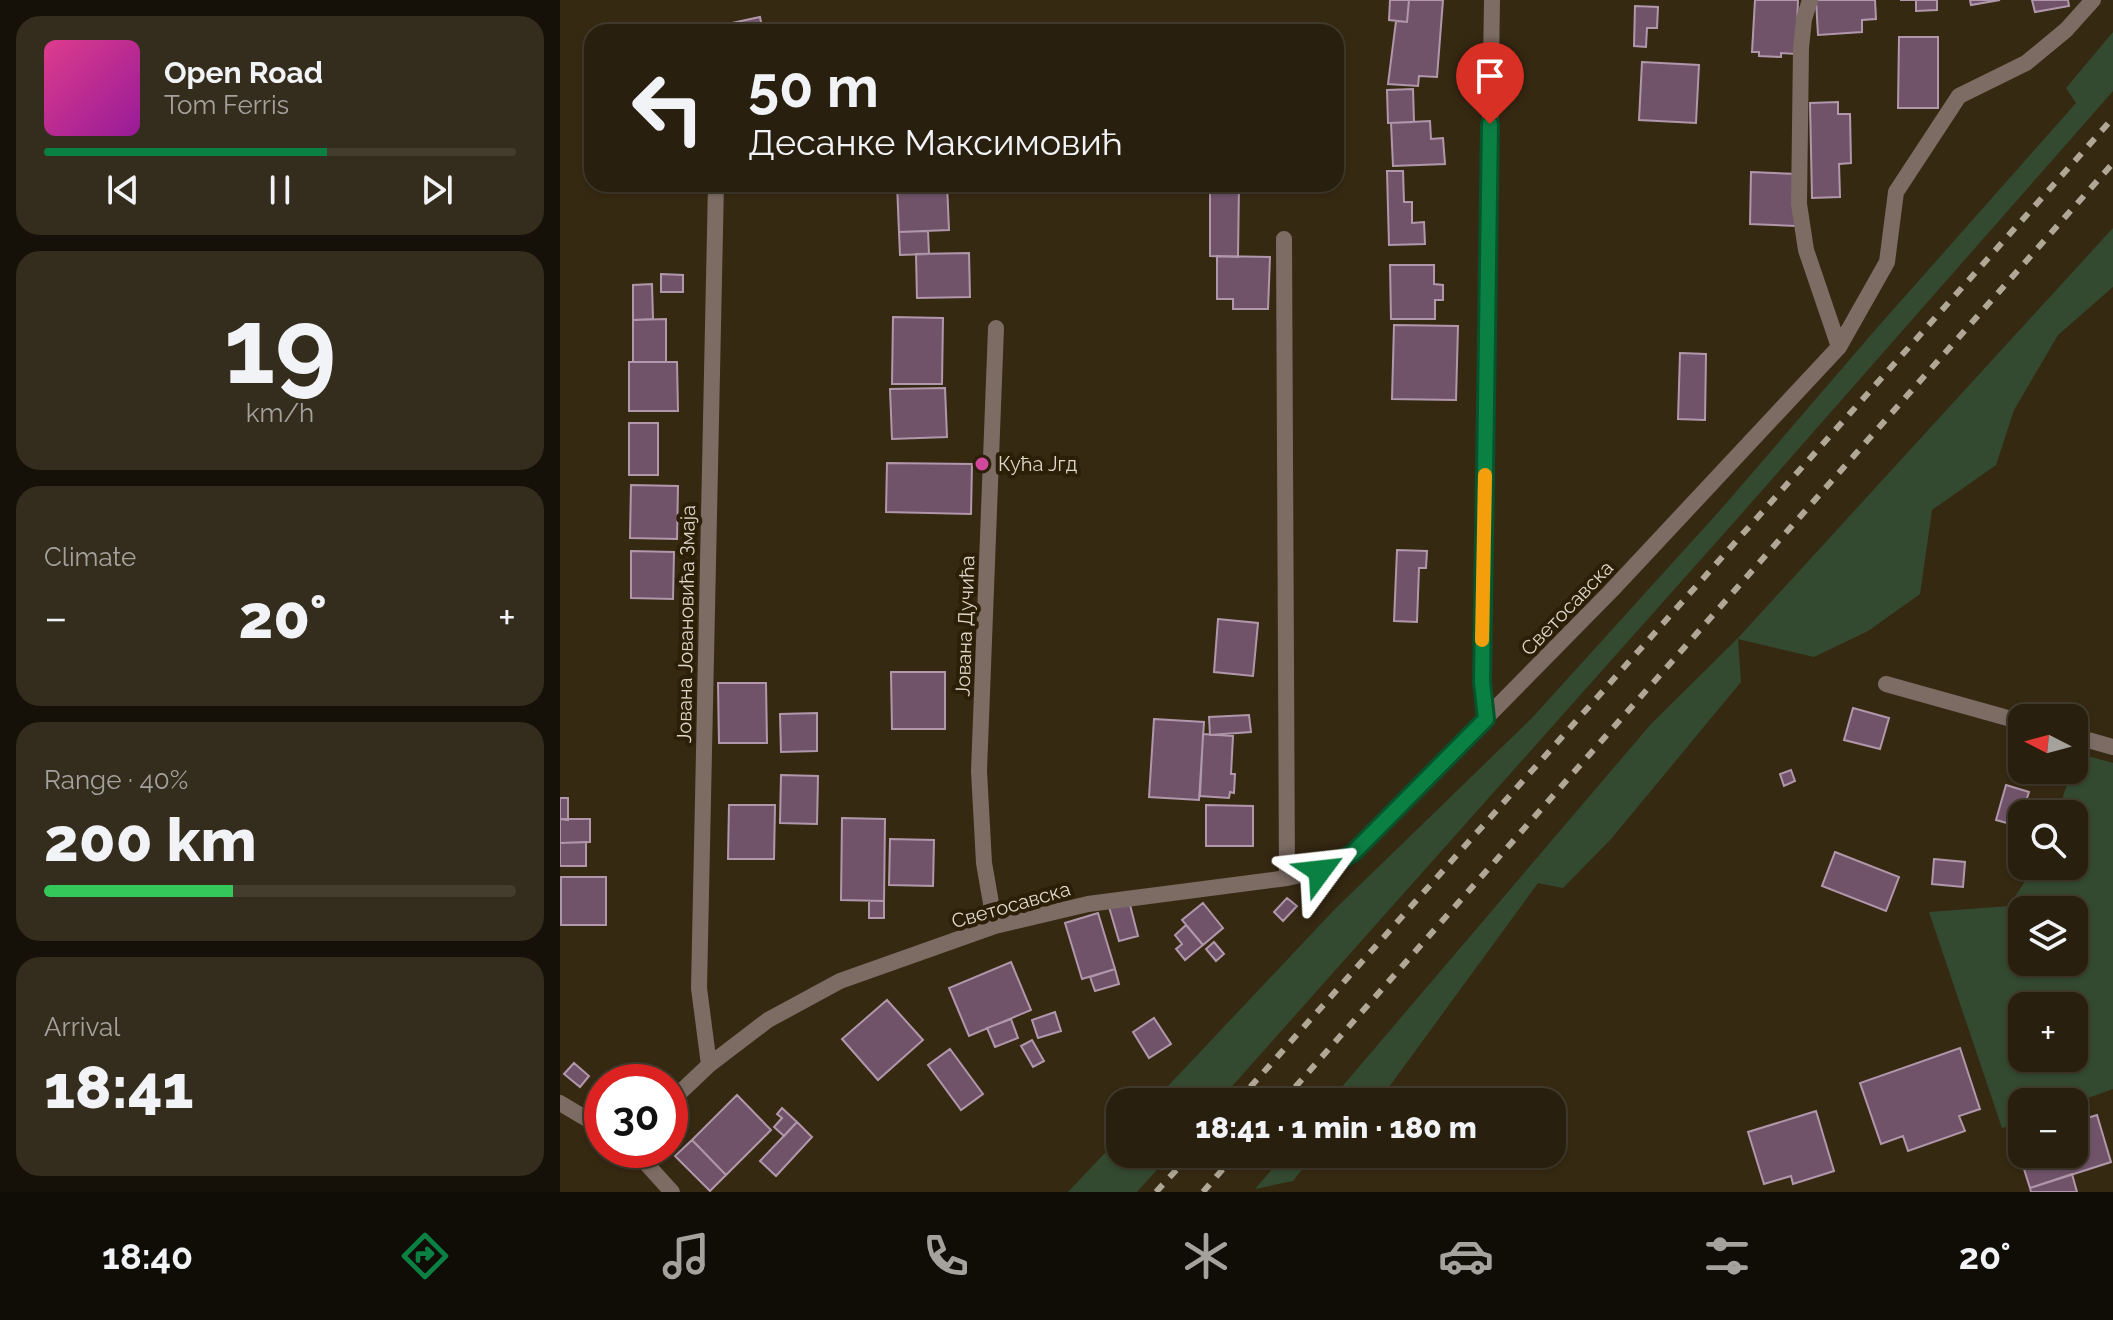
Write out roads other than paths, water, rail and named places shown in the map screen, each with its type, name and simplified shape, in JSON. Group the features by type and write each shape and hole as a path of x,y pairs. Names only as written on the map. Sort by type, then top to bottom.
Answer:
{"street":[{"path":"1486,719 1482,682 1492,0"},
{"path":"1810,0 1801,48 1799,204 1806,250 1839,347"},
{"name":"Светосавска","path":"688,1085 768,1020 840,981 995,926 1088,904 1287,878 1320,871 1353,853 1611,591 1839,347 1887,262 1896,192 1959,96 2026,63 2066,30 2093,0"},
{"name":"Јована Јовановића Змаја","path":"709,1065 699,988 716,192"},
{"path":"1284,239 1287,878"},
{"name":"Јована Дучића","path":"995,926 984,863 979,771 996,328"},
{"path":"1886,684 2008,718"},
{"path":"2088,740 2113,747"},
{"path":"560,1103 584,1117"},
{"path":"650,1168 672,1192"}],"railway":[{"path":"1249,1088 2113,118"},
{"path":"1294,1088 2113,163"},
{"path":"1156,1192 1178,1168"},
{"path":"1203,1192 1224,1168"}],"place":[{"name":"Кућа Јгд","path":"982,464"}]}
